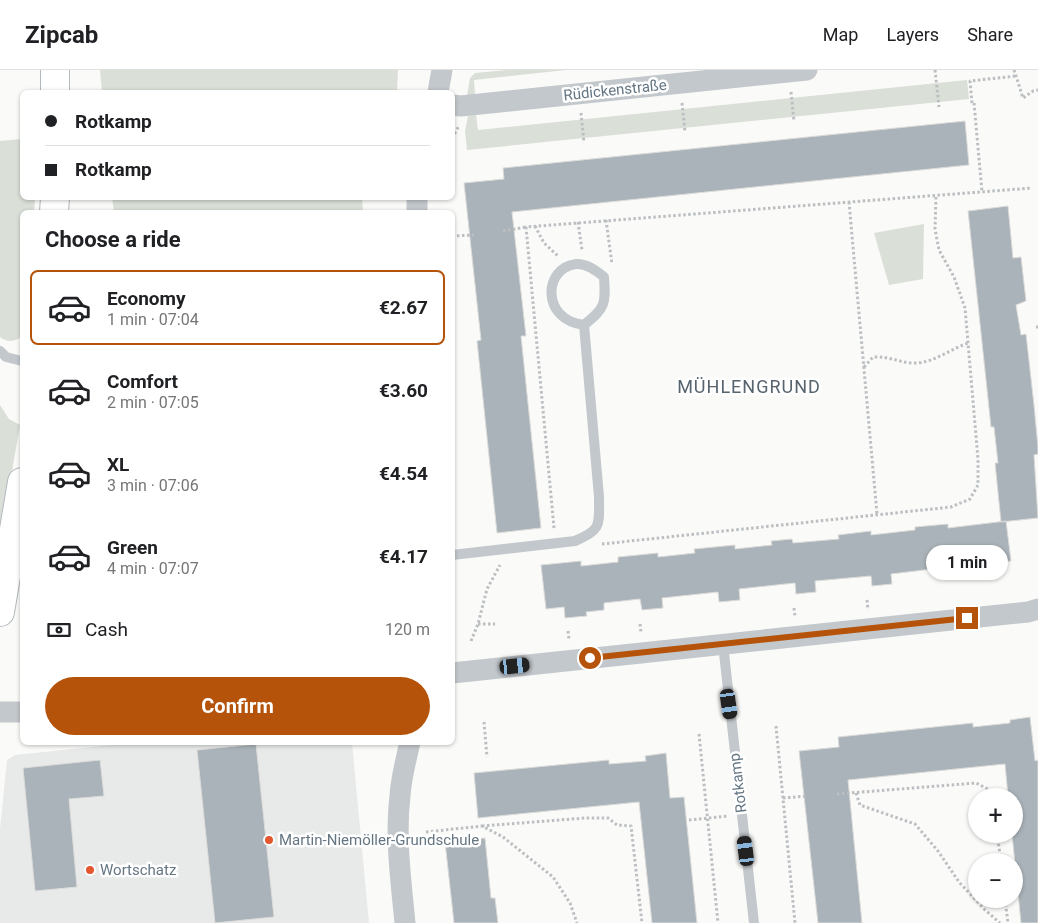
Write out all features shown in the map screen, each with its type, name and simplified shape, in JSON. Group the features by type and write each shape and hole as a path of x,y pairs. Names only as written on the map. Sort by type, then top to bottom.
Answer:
{"street":[{"path":"55,70 56,90"},
{"path":"438,90 442,70"},
{"name":"Rüdickenstraße","path":"455,105 798,71"},
{"path":"0,612 20,494"},
{"path":"455,673 1028,612 1038,609"},
{"path":"0,712 20,712"},
{"path":"405,923 399,866 398,828 400,795 409,745"}],"lane":[{"path":"578,264 594,269 604,277 605,292 602,309 584,326 571,324 559,315 552,303 554,280 565,268 578,264"},
{"path":"455,555 575,541 592,534 599,521 599,497 584,326"},
{"path":"0,351 6,357 20,360"},
{"name":"Rotkamp","path":"723,644 754,923"}],"path":[{"path":"935,70 938,107"},
{"path":"1014,70 1023,98 1033,90 1038,90"},
{"path":"794,121 798,71"},
{"path":"982,192 970,81 1016,76"},
{"path":"679,84 685,132"},
{"path":"579,94 584,143"},
{"path":"502,232 526,227 578,222 1032,188"},
{"path":"594,543 951,506 970,499 978,485 974,396 965,308 954,278 939,250 935,230 936,195"},
{"path":"849,202 877,514"},
{"path":"606,220 613,269"},
{"path":"578,222 583,266"},
{"path":"535,226 544,243 569,267"},
{"path":"526,227 555,544"},
{"path":"455,236 474,235"},
{"path":"864,367 874,357 887,356 915,363 934,360 948,350 968,342"},
{"path":"470,641 478,624 487,589 504,559"},
{"path":"478,624 495,624"},
{"path":"484,722 487,757"},
{"path":"776,726 795,923"},
{"path":"700,734 718,923"},
{"path":"836,794 976,783 986,788"},
{"path":"856,793 860,806 915,824 938,851 959,882 1000,923"},
{"path":"783,798 808,796"},
{"path":"689,820 742,814"},
{"path":"426,832 585,818 608,818 616,825 631,826 642,923"},
{"path":"482,826 503,837 553,876 570,903 577,923"},
{"path":"1006,908 1008,923"}],"shaded area":[{"path":"100,70 398,70 397,90 102,90"},
{"path":"507,70 566,70 474,80 475,95 467,96 470,78 475,73"},
{"path":"967,80 969,99 467,150 465,131 468,116 476,115 478,130"},
{"path":"20,139 20,200 35,200 34,210 20,210 20,337 9,341 0,337 0,141"},
{"path":"112,200 362,200 363,210 114,210"},
{"path":"924,224 923,279 889,285 874,233"},
{"path":"0,405 9,419 20,425 0,540"},
{"path":"111,745 352,745 369,923 0,923 0,829 7,760 15,755"}],"building":[{"path":"965,121 969,165 512,212 526,336 521,336 541,528 497,533 477,341 481,340 464,183 504,179 503,168"},
{"path":"1008,206 1013,258 1021,257 1026,301 1016,305 1021,335 1026,334 1034,405 1038,447 1038,454 1034,455 1038,518 1001,522 995,463 998,463 994,427 991,427 968,211"},
{"path":"1006,521 1011,561 968,565 969,577 950,579 949,567 891,574 892,584 872,586 871,576 815,581 816,592 796,594 795,583 739,589 740,600 719,602 718,592 662,598 663,608 642,610 640,599 604,603 604,610 586,612 587,616 565,618 564,607 546,609 541,565 581,561 581,566 618,562 618,557 658,553 658,557 695,553 694,549 735,545 735,549 772,545 771,541 792,539 793,543 839,539 838,535 871,531 871,535 915,530 915,527 948,524 948,528"},
{"path":"1030,717 1035,761 1038,760 1038,923 1021,923 1019,908 1023,908 1023,853 1014,853 1013,843 1023,843 1023,788 1007,788 1005,764 848,780 862,923 818,923 799,751 839,747 838,737 973,723 973,727 1010,723 1010,720"},
{"path":"256,745 274,917 215,923 197,750"},
{"path":"666,753 670,798 684,797 697,923 652,923 639,802 478,818 474,773 609,760 609,764 646,761 645,756"},
{"path":"100,760 104,796 69,799 77,887 35,891 23,768"},
{"path":"485,838 491,898 495,898 498,923 454,923 445,842"}],"place":[{"name":"Martin-Niemöller-Grundschule","path":"269,840"},
{"name":"Wortschatz","path":"90,870"}],"district":[{"name":"MÜHLENGRUND","path":"749,386"}],"route":[{"path":"590,658 967,618"}]}
